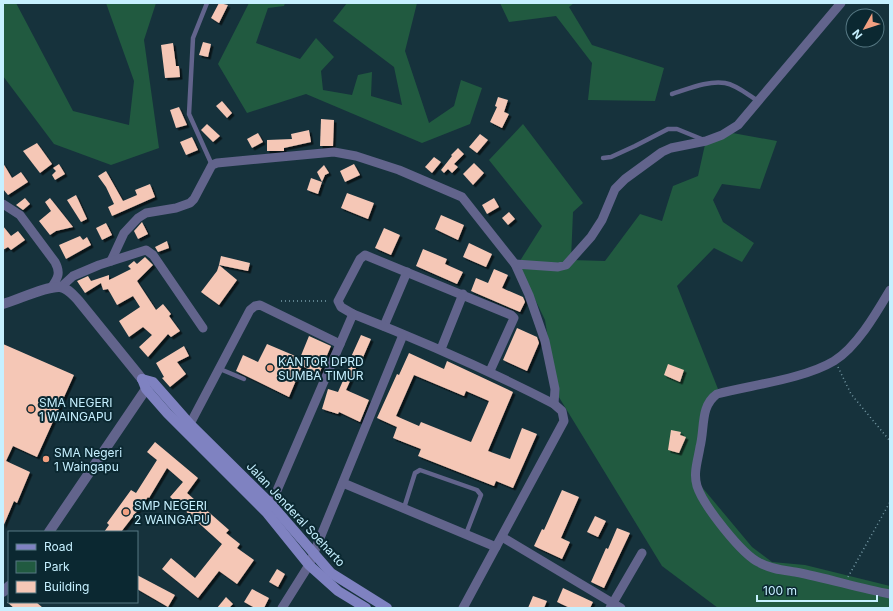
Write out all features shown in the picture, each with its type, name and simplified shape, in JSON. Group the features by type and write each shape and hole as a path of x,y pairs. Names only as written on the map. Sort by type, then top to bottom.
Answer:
{"main road":[{"path":"142,379 150,385"},
{"name":"Jalan Jenderal Soeharto","path":"150,385 167,413 269,509 309,565 338,591 366,608"},
{"name":"Jalan Jenderal Soeharto","path":"150,385 190,424 331,573 387,608"}],"street":[{"path":"515,264 558,268 566,265 576,256 598,227 615,189 621,182 662,152 671,148 706,141 722,135 734,128 841,3"},
{"path":"111,261 124,233 138,218 146,213 176,208 190,203 194,199 212,165 217,163 334,152 345,153 375,161 443,187 462,197 515,264 530,295 545,341 555,389 554,404"},
{"path":"3,204 20,215 55,262 59,269 56,288"},
{"path":"3,304 56,288 73,276 143,250 149,251 203,328"},
{"path":"462,608 564,421 562,411 554,404 490,371 353,314 338,304 338,301 360,259 365,255 511,315 514,318 490,371"},
{"path":"384,326 407,272"},
{"path":"56,288 67,290 78,300 142,379"},
{"path":"890,290 873,318 835,360 802,373 717,394 712,398 705,408 702,439 695,474 697,486 706,505 746,554 758,563 777,570 795,572 890,594"},
{"path":"440,349 462,294"},
{"path":"190,424 250,310 254,306 260,305 340,344"},
{"path":"269,509 353,314"},
{"path":"282,608 309,565 403,335"},
{"path":"50,531 150,385"},
{"path":"343,483 496,547"},
{"path":"502,537 611,606 621,608"},
{"path":"611,606 642,553"}],"lane":[{"path":"207,3 193,38 190,114 212,165"},
{"path":"672,94 717,82 726,83 739,88 758,101"},
{"path":"603,158 611,157 636,146 668,129 677,129 706,141"},
{"path":"220,369 244,379"},
{"path":"404,508 415,473 420,470 477,490 481,495 466,534"}],"path":[{"path":"281,301 325,300 338,304"},
{"path":"835,360 851,394 890,441"},
{"path":"844,584 890,502"}],"green space":[{"path":"3,3 16,3 73,111 129,125 134,81 106,3 156,3 144,40 159,148 111,165 54,144 3,76"},
{"path":"249,3 285,3 284,6 268,8 256,43 300,59 316,38 334,57 321,71 323,90 352,95 358,75 372,72 371,96 402,105 394,67 333,21 347,3 417,3 405,51 429,123 454,106 461,80 482,88 470,124 422,143 306,94 247,113 218,64"},
{"path":"500,3 574,3 569,7 592,45 664,68 655,101 588,100 592,63 556,16 509,22"},
{"path":"523,124 583,203 573,212 571,260 605,261 640,214 662,221 673,186 698,176 706,140 727,132 777,141 760,189 722,184 713,200 723,222 754,243 742,262 714,248 677,286 718,389 705,402 697,476 701,486 752,547 772,562 805,565 890,586 890,608 718,608 662,566 557,394 545,320 518,264 542,226 489,160"}],"building":[{"path":"219,3 228,5 219,23 211,18"},
{"path":"203,42 211,44 208,57 199,55"},
{"path":"173,43 176,66 179,66 180,77 165,78 161,45"},
{"path":"498,97 508,100 504,112 509,114 502,128 490,122 497,107 495,106"},
{"path":"222,101 232,113 227,118 216,106"},
{"path":"179,107 187,125 176,128 170,110"},
{"path":"321,119 334,120 333,146 320,146"},
{"path":"207,124 220,136 213,142 201,130"},
{"path":"309,130 311,142 284,148 284,151 267,151 267,140 292,139 291,134"},
{"path":"258,133 263,142 252,148 247,139"},
{"path":"480,134 488,140 477,153 469,147"},
{"path":"192,137 198,150 186,155 180,142"},
{"path":"37,143 52,164 40,173 23,151"},
{"path":"458,148 464,154 454,164 458,167 452,173 448,169 444,173 441,170 452,156 451,155"},
{"path":"434,157 441,162 432,173 425,167"},
{"path":"3,163 12,178 21,172 28,182 8,195 3,189"},
{"path":"474,163 484,173 473,185 463,174"},
{"path":"59,164 65,174 55,180 52,175 56,171 53,168"},
{"path":"354,164 360,175 345,182 340,171"},
{"path":"324,165 329,173 325,175 322,182 317,172"},
{"path":"106,171 123,201 137,195 135,190 150,184 155,197 112,216 108,207 114,204 106,187 98,176"},
{"path":"311,178 322,182 318,194 307,190"},
{"path":"347,193 374,203 368,219 341,208"},
{"path":"76,195 87,219 81,222 67,200"},
{"path":"25,198 30,204 23,210 16,205"},
{"path":"50,198 73,227 56,231 50,235 39,221 51,211 45,202"},
{"path":"494,198 499,207 487,214 482,205"},
{"path":"509,212 515,219 508,225 502,218"},
{"path":"441,215 464,225 458,240 435,229"},
{"path":"142,222 148,234 138,239 134,231"},
{"path":"106,223 112,235 102,240 96,228"},
{"path":"3,226 11,236 18,231 25,240 11,250 8,247 3,250"},
{"path":"384,228 400,235 391,255 375,248"},
{"path":"80,236 83,240 87,237 91,245 66,259 59,245"},
{"path":"167,241 169,248 158,252 155,247"},
{"path":"469,243 492,254 486,267 463,257"},
{"path":"423,249 447,259 445,264 463,272 457,284 416,266"},
{"path":"221,256 250,263 248,271 219,265"},
{"path":"145,257 153,265 137,281 156,310 163,304 171,314 169,316 180,331 171,337 168,334 148,357 139,347 152,335 143,327 129,337 119,321 140,307 133,296 117,305 108,289 103,290 101,283 85,293 77,281 88,276 91,281 109,275 109,280 131,269 128,266 134,261 137,264"},
{"path":"219,265 237,280 219,305 201,292 217,271"},
{"path":"494,269 508,275 502,288 523,297 525,302 520,312 471,291 476,278 488,283"},
{"path":"517,328 537,337 539,343 527,371 503,360"},
{"path":"361,335 371,339 346,390 369,400 360,422 339,412 338,414 322,409 328,389 338,392"},
{"name":"KANTOR DPRD SUMBA TIMUR","path":"309,336 331,346 319,374 302,366 289,397 236,371 243,355 258,362 267,344 300,358"},
{"name":"SMA NEGERI 1 WAINGAPU","path":"3,344 74,375 37,457 13,446 6,461 30,472 17,503 14,501 3,527"},
{"path":"184,346 189,356 177,362 186,374 170,387 162,378 164,377 156,363"},
{"path":"409,353 444,369 447,361 513,392 488,451 510,459 522,428 537,434 513,488 496,481 494,486 418,456 421,449 393,438 397,427 377,418 397,374 399,375","holes":["414,375 464,396 466,391 489,401 471,442 421,422 419,426 396,416"]},
{"path":"668,364 684,370 680,382 664,375"},
{"path":"671,430 681,432 680,435 686,437 679,453 668,450"},
{"path":"155,442 198,478 187,493 229,530 226,533 240,544 237,548 254,560 237,584 219,571 198,598 162,569 171,558 195,578 222,544 170,497 183,482 167,468 149,498 148,497 122,531 105,531 109,525 107,523 131,490 136,493 157,460 147,452"},
{"path":"562,490 579,497 561,538 570,542 562,559 534,546 542,529 544,530"},
{"path":"595,516 606,521 598,537 587,532"},
{"path":"617,528 630,533 604,588 591,582 606,548 608,549"},
{"path":"277,569 285,574 278,587 269,582"},
{"path":"138,576 175,595 168,607 138,590"},
{"path":"563,588 593,602 590,608 570,608 557,602"},
{"path":"252,589 269,598 264,608 255,608 244,602"},
{"path":"533,596 547,601 544,608 528,608"},
{"path":"226,597 233,604 229,608 217,608"},
{"path":"8,603 37,603 43,608 14,608"}],"place":[{"name":"KANTOR DPRD SUMBA TIMUR","path":"270,368"},
{"name":"SMA NEGERI 1 WAINGAPU","path":"31,409"},
{"name":"SMA Negeri 1 Waingapu","path":"46,459"},
{"name":"SMP NEGERI 2 WAINGAPU","path":"126,512"}]}
